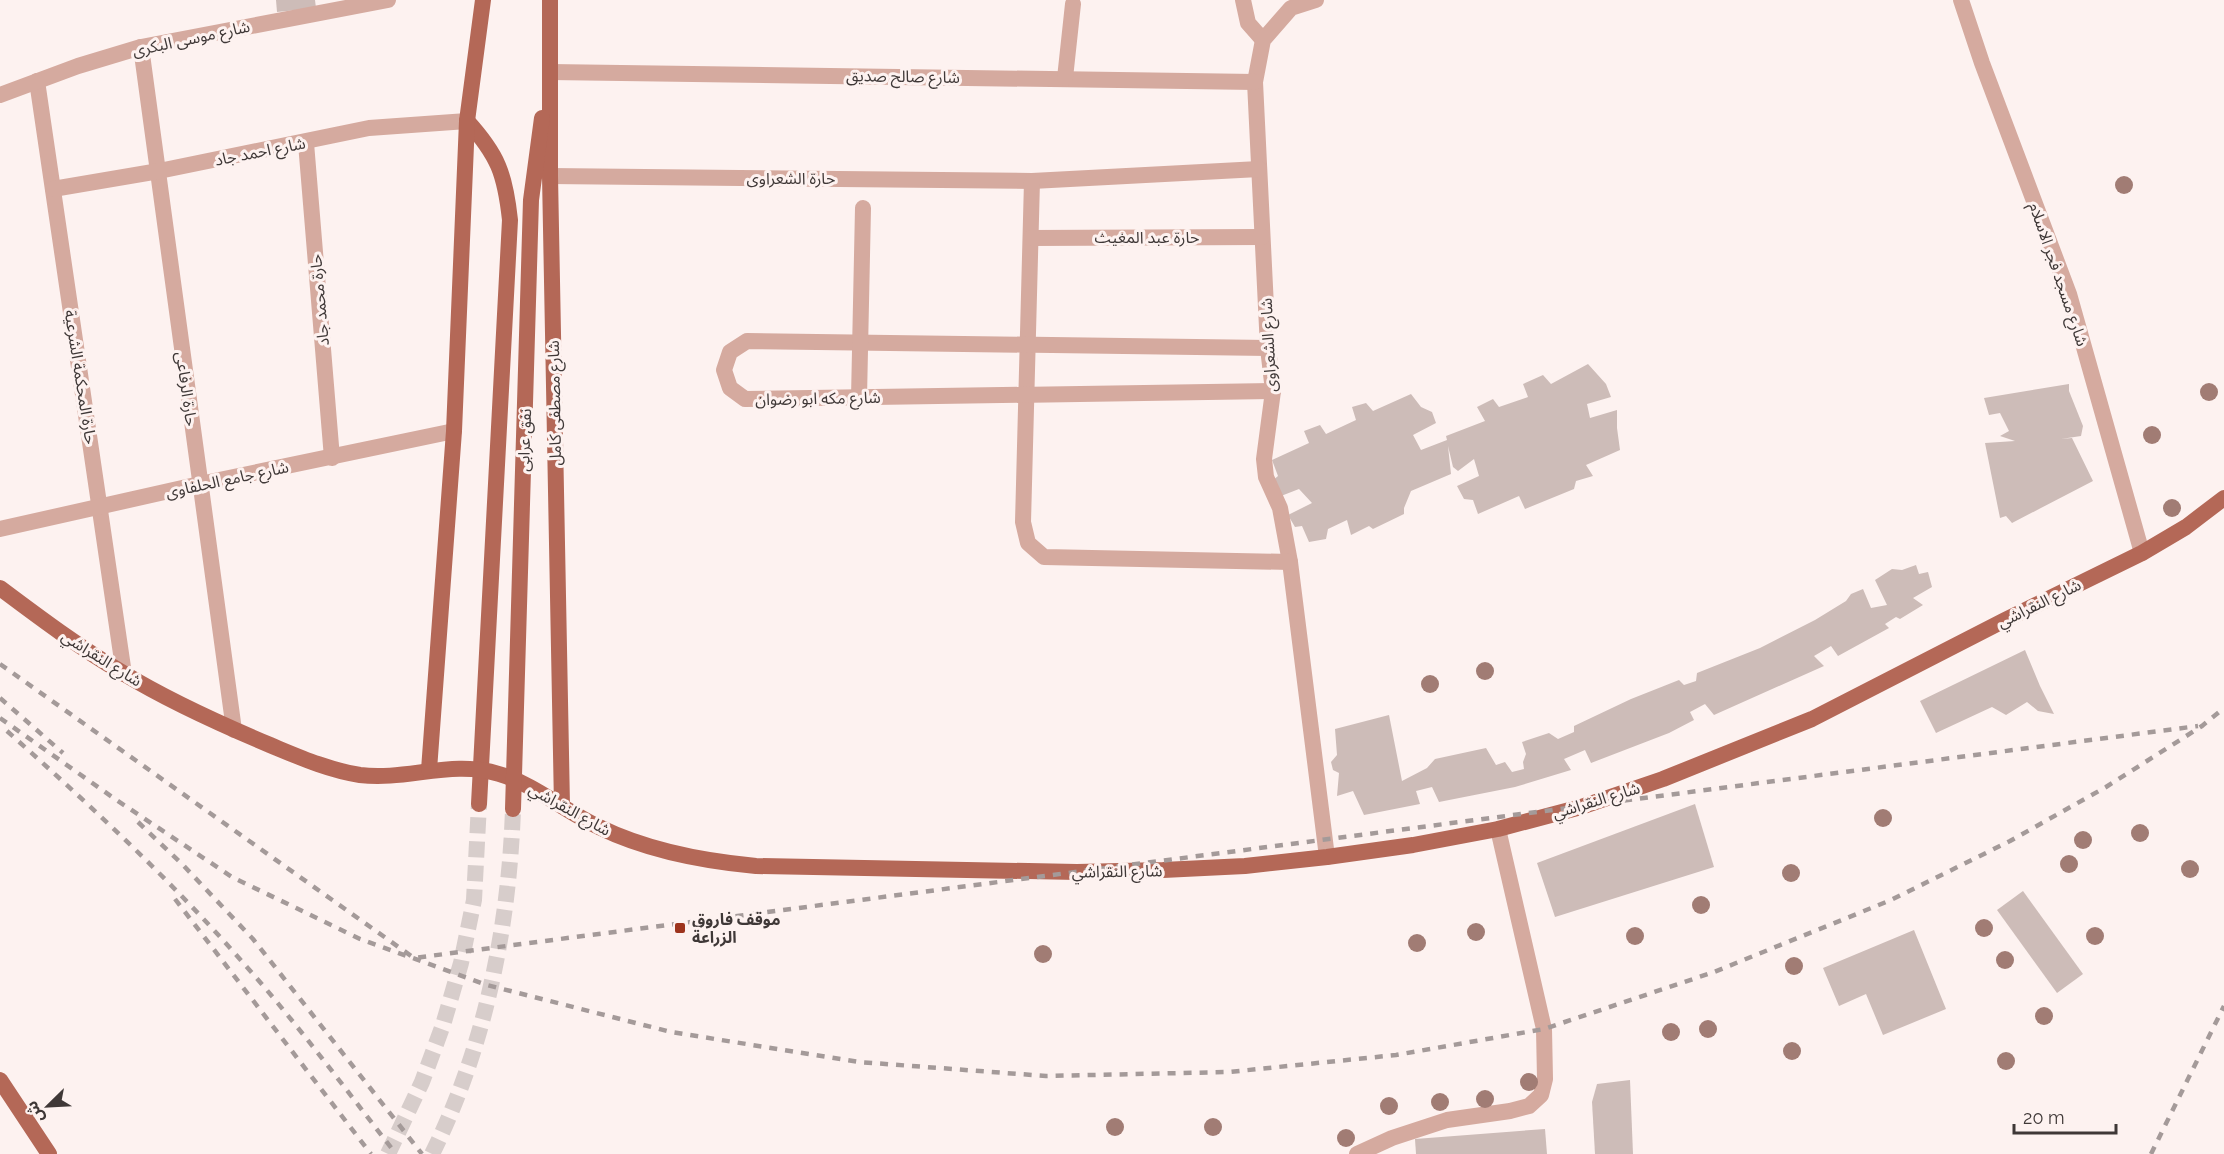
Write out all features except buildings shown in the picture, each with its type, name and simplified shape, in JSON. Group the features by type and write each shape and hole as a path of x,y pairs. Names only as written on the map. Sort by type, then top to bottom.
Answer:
{"main road":[{"path":"429,770 454,431 467,121 483,0"},
{"name":"شارع مصطفى كامل","path":"550,0 550,176 562,806"},
{"name":"نفق عرابى","path":"513,809 531,200 550,72"},
{"name":"نفق عرابى","path":"467,121 486,141 497,159 507,187 510,220 479,804"},
{"name":"شارع النقراشي","path":"0,588 71,640 124,674 234,730 326,768 361,775 395,776 455,768 481,770 514,779 536,789 599,827 636,842 676,854 716,862 756,866 1077,872 1245,866 1413,845 1498,829 1581,807 1663,779 1812,719 2142,553 2186,527 2224,498"},
{"path":"0,1080 49,1154"}],"street":[{"name":"شارع موسى البكرى","path":"0,95 141,47 388,0"},
{"path":"1243,0 1248,23 1263,40 1291,8 1316,0"},
{"name":"شارع مسجد فجر الاسلام","path":"1961,0 1982,63 2069,294 2142,553"},
{"path":"1065,78 1073,4"},
{"name":"شارع الشعراوى","path":"1263,40 1255,82 1268,348 1273,391 1264,459 1266,477 1280,508 1290,562 1327,856"},
{"name":"حارة الرفاعى","path":"141,47 234,730"},
{"name":"شارع صالح صديق","path":"550,72 1255,82"},
{"name":"حارة المحكمة الشرعية","path":"37,81 124,674"},
{"name":"شارع احمد جاد","path":"53,189 159,171 369,128 467,121"},
{"name":"حارة محمد جاد","path":"306,142 332,458"},
{"name":"حارة الشعراوى","path":"550,176 1032,181 1259,169"},
{"path":"1032,181 1023,522 1028,543 1044,557 1290,562"},
{"path":"859,398 863,208"},
{"name":"حارة عبد المغيث","path":"1031,238 1262,237"},
{"name":"شارع مكه ابو رضوان","path":"1268,348 747,341 730,352 724,370 730,388 745,399 1273,391"},
{"name":"شارع جامع الحلفاوى","path":"0,529 454,431"},
{"path":"1357,1154 1392,1138 1447,1120 1529,1106 1541,1095 1545,1079 1544,1029 1498,829"}],"tunnel":[{"path":"388,1154 422,1082 443,1025 461,963 474,900 479,804"},
{"path":"432,1154 451,1113 466,1072 491,986 506,898 513,809"}],"railway":[{"path":"0,664 414,958 2198,726"},
{"path":"0,698 63,753"},
{"path":"0,718 115,799 232,877 360,939 487,985 671,1032 859,1062 1046,1076 1229,1072 1396,1055 1544,1029 1714,972 1891,900 2010,841 2106,787 2202,726 2224,708"},
{"path":"7,731 130,845 218,935 285,1012 396,1154"},
{"path":"138,822 183,865 253,939 422,1154"},
{"path":"175,899 371,1154"},
{"path":"2151,1154 2224,1006"}],"place":[{"name":"موقف فاروق الزراعة","path":"680,928"}]}
